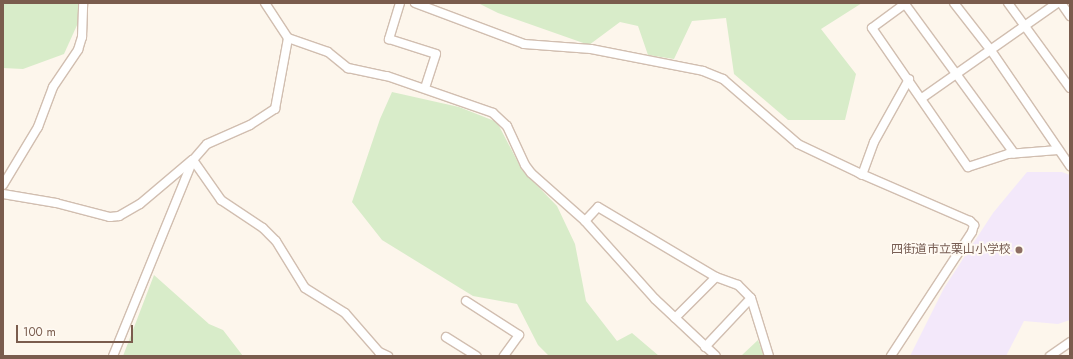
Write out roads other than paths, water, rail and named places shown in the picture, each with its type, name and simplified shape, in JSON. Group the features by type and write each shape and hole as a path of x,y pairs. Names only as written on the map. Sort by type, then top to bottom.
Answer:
{"street":[{"path":"3,185 38,128 53,88 78,50 82,37 83,3"},
{"path":"265,3 288,38 328,52 348,68 387,76 493,113 507,126 525,165 532,173 585,221 675,318 716,356"},
{"path":"400,3 389,39 436,54 425,88"},
{"path":"415,3 524,44 591,49 703,71 723,79 798,144 862,175 927,201 974,225 953,264 891,356"},
{"path":"1014,153 906,3 872,28 909,79 968,167 1014,153 1058,150"},
{"path":"954,3 990,49 1070,166"},
{"path":"1008,3 1070,88"},
{"path":"922,98 1056,3"},
{"path":"1061,3 1070,16"},
{"path":"3,194 56,203 110,217 119,216 140,204 193,160 207,144 263,118 275,109 288,38"},
{"path":"862,175 874,142 909,79"},
{"path":"193,160 221,200 263,228 276,241 305,288 344,313 378,354 388,356"},
{"path":"113,356 193,160"},
{"path":"585,221 598,207 716,277 738,285 750,298 769,356"},
{"path":"675,318 716,277"},
{"path":"705,347 750,298"},
{"path":"466,301 519,335 504,356"},
{"path":"446,337 476,356"},
{"path":"1054,355 1070,342"}],"place":[{"name":"四街道市立栗山小学校","path":"1019,250"}]}
